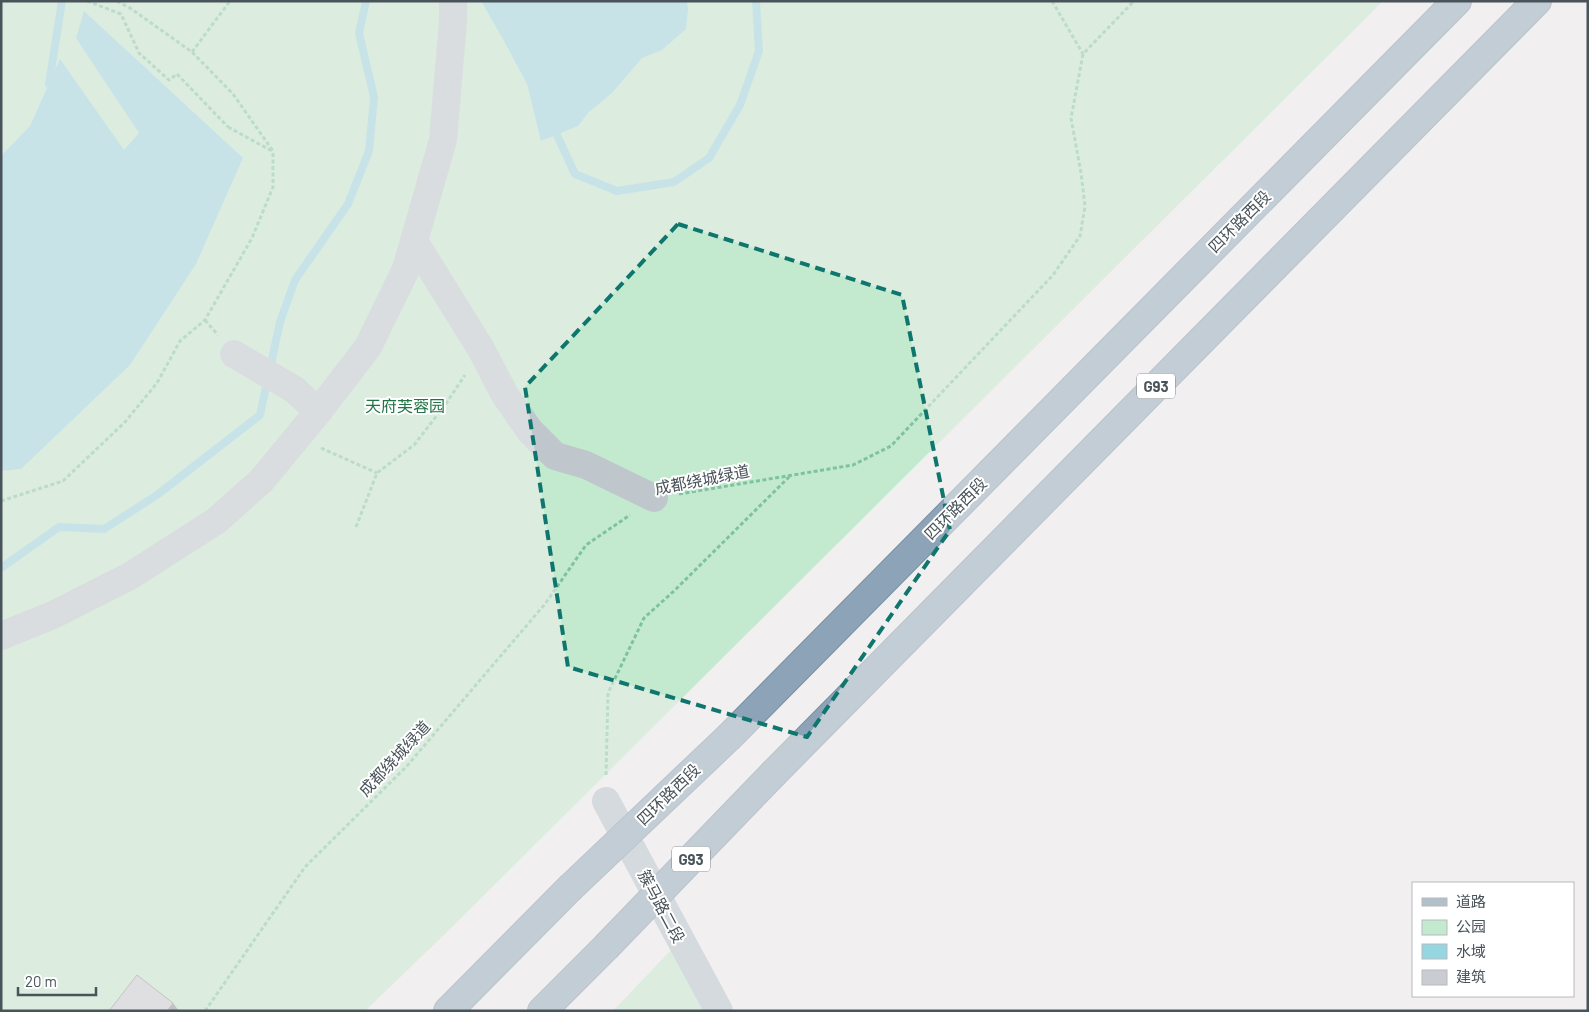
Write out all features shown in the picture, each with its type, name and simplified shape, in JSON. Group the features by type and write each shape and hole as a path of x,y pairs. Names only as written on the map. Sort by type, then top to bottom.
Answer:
{"highway":[{"name":"四环路西段","path":"448,1011 569,889 730,736 1456,1"},
{"name":"G93","path":"542,1011 775,772 1538,1"}],"main road":[{"name":"簇马路二段","path":"606,801 719,1011"}],"lane":[{"path":"1,636 53,615 130,576 216,521 261,481 318,412 368,346 406,269 443,140 453,11"},
{"path":"414,241 481,349 510,403 530,431 556,456 586,465 654,498"},
{"path":"234,354 295,390 318,412"}],"path":[{"path":"87,1 121,14 139,53 169,80 177,74 228,127 273,151"},
{"path":"1,501 62,480 125,422 157,383 180,341 205,320 252,238 273,187 273,151 232,94 192,52 130,8 117,1"},
{"path":"192,52 230,1"},
{"path":"1052,1 1083,54 1134,1"},
{"name":"成都绕城绿道","path":"205,1011 305,867 406,766 545,604 586,545 654,498 853,465 891,446 1053,275 1080,236 1085,206 1081,173 1070,118 1083,54"},
{"path":"356,527 377,473 414,446 445,405 481,349"},
{"path":"297,438 377,473"},
{"path":"606,801 608,693 644,618 674,592 790,476"}],"highlighted area":[{"path":"678,224 902,295 950,530 807,737 568,667 525,387"}],"green space":[{"name":"天府芙蓉园","path":"1,1 1383,1 449,930 365,1011 1,1011"},
{"path":"671,950 704,1011 613,1011"}],"water":[{"path":"481,1 687,1 688,10 686,29 662,50 642,58 612,93 588,113 578,126 541,141 527,84"},
{"path":"84,11 243,158 196,264 130,365 21,469 1,471 1,156 30,126 60,59 124,150 139,133 76,38"}],"building":[{"path":"137,975 173,1003 167,1011 109,1011"}],"waterway":[{"path":"49,84 62,1"},
{"path":"1,568 59,527 104,529 157,495 260,415 280,322 295,280 348,204 369,151 374,97 359,33 366,1"},
{"path":"555,127 575,174 617,191 674,182 709,158 740,105 759,51 756,1"}]}
